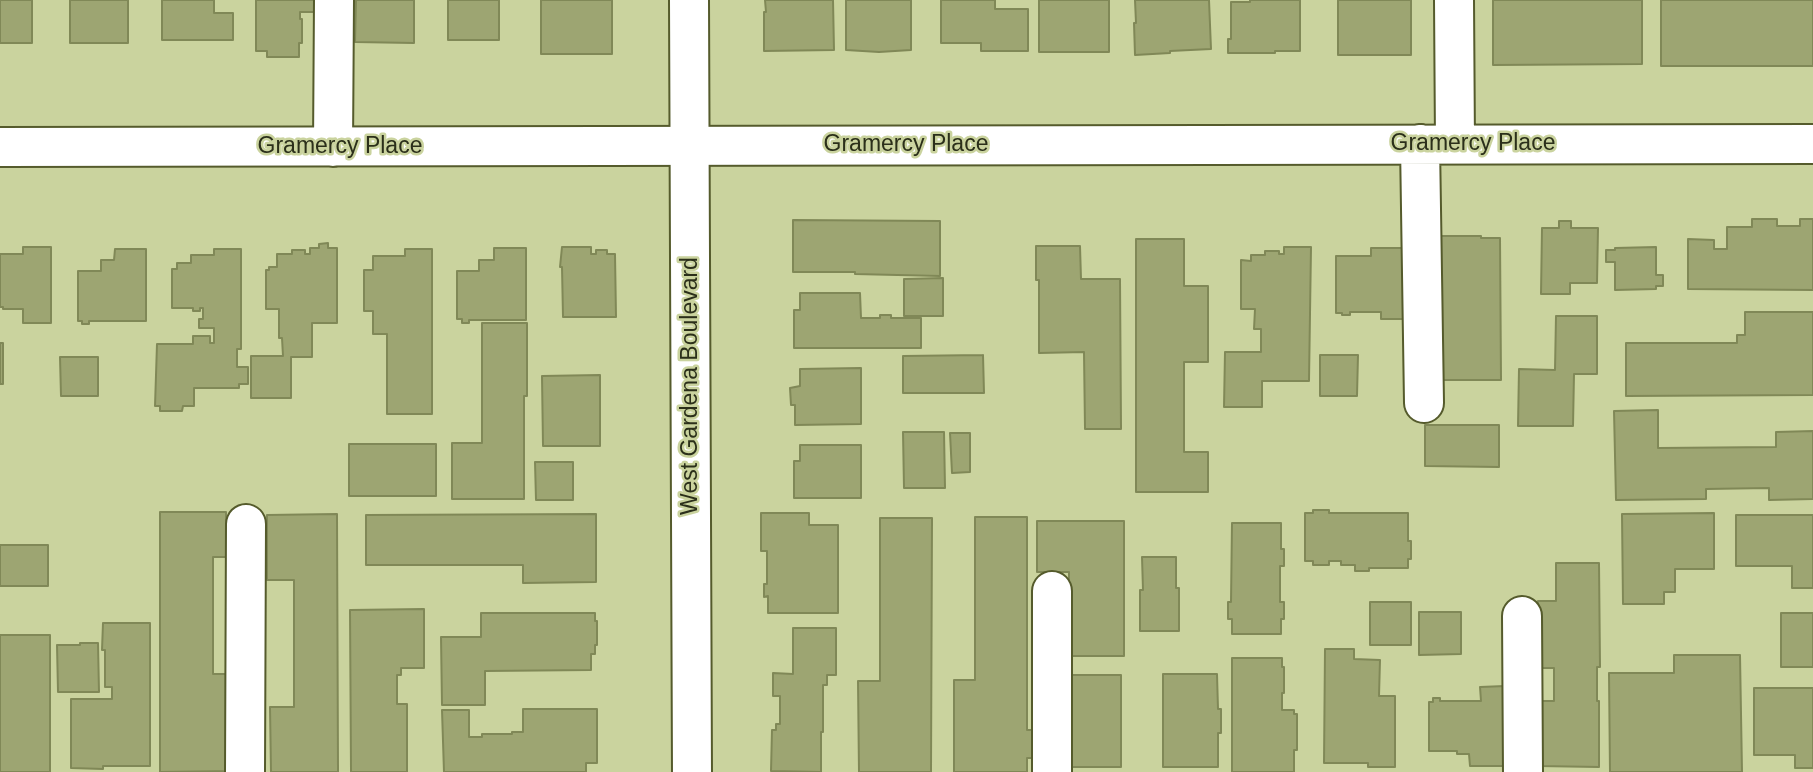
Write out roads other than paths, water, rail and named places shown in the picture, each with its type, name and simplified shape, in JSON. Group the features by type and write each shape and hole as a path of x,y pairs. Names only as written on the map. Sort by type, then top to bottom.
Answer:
{"street":[{"path":"333,147 334,0"},
{"name":"West Gardena Boulevard","path":"689,0 692,772"},
{"path":"1424,403 1438,144 1454,0"},
{"name":"Gramercy Place","path":"0,147 1813,144"},
{"path":"245,772 246,524"},
{"path":"1052,591 1052,772"},
{"path":"1522,616 1523,772"}]}
